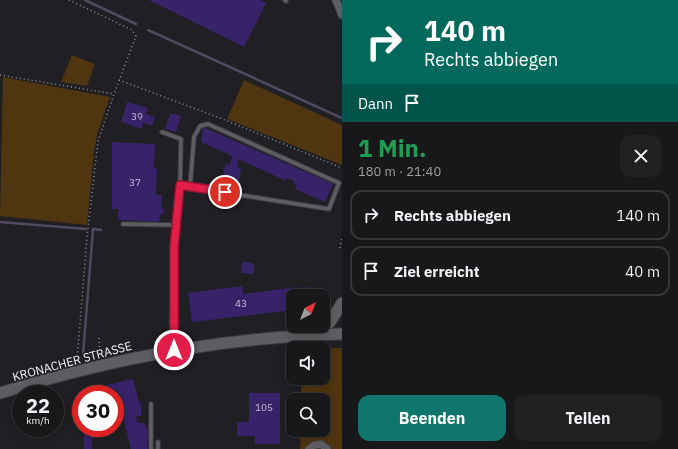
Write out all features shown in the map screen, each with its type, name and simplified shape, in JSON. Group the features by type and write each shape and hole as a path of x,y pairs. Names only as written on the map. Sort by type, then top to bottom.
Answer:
{"street":[{"path":"336,0 342,15"},
{"path":"174,350 174,248 180,185 193,187"},
{"path":"312,335 330,322 342,303"},
{"name":"KRONACHER STRASSE","path":"0,393 100,365 174,350 312,335 342,334"},
{"path":"309,449 315,445 321,444 327,449"}],"lane":[{"path":"208,124 339,183 329,209 193,187 194,137 200,126 208,124"},
{"path":"162,132 181,139 180,185"},
{"path":"123,224 176,225"},
{"path":"151,404 151,449"},
{"path":"158,442 158,449"}],"path":[{"path":"69,0 132,30 136,36 98,141 87,237 77,356"},
{"path":"0,75 114,94"},
{"path":"119,80 225,120 342,168"},
{"path":"340,248 342,238"},
{"path":"99,338 100,365"}],"shaded area":[{"path":"72,55 95,64 87,86 61,82"},
{"path":"3,77 110,97 97,135 94,151 87,225 0,216"},
{"path":"244,80 342,125 342,165 227,119"},
{"path":"330,348 342,348 342,449 332,449 329,445 322,441 315,441 308,445 305,449 300,449 301,437 330,437 330,393 301,393 301,385 330,385"}],"building":[{"path":"149,0 260,0 266,3 244,47"},
{"path":"127,102 148,108 146,114 155,117 152,126 143,123 142,129 121,122"},
{"path":"170,113 181,116 176,132 165,129"},
{"path":"203,127 333,184 325,202 295,189 297,186 293,184 294,181 287,178 286,181 238,159 237,167 241,168 238,187 222,184 225,164 230,165 232,156 201,142"},
{"path":"112,142 155,144 154,168 157,169 156,195 162,195 161,206 165,211 160,216 159,222 118,220 118,209 112,209"},
{"path":"242,262 254,263 254,274 241,273"},
{"path":"242,286 243,294 297,287 297,289 286,289 286,311 192,322 188,293"},
{"path":"309,287 309,289 300,289"},
{"path":"133,379 139,403 141,403 141,416 136,416 137,423 145,423 145,428 148,428 147,449 131,449 124,420 124,385 106,385"},
{"path":"249,393 280,393 280,444 255,444 255,436 237,436 237,422 249,422"},
{"path":"84,437 98,437 92,438 92,449 84,449"}],"waterway":[{"path":"85,0 136,24"},
{"path":"148,30 342,118"},
{"path":"0,222 86,229"},
{"path":"83,355 93,229 101,230"}],"route":[{"path":"174,350 174,248 180,185 225,192"}]}
